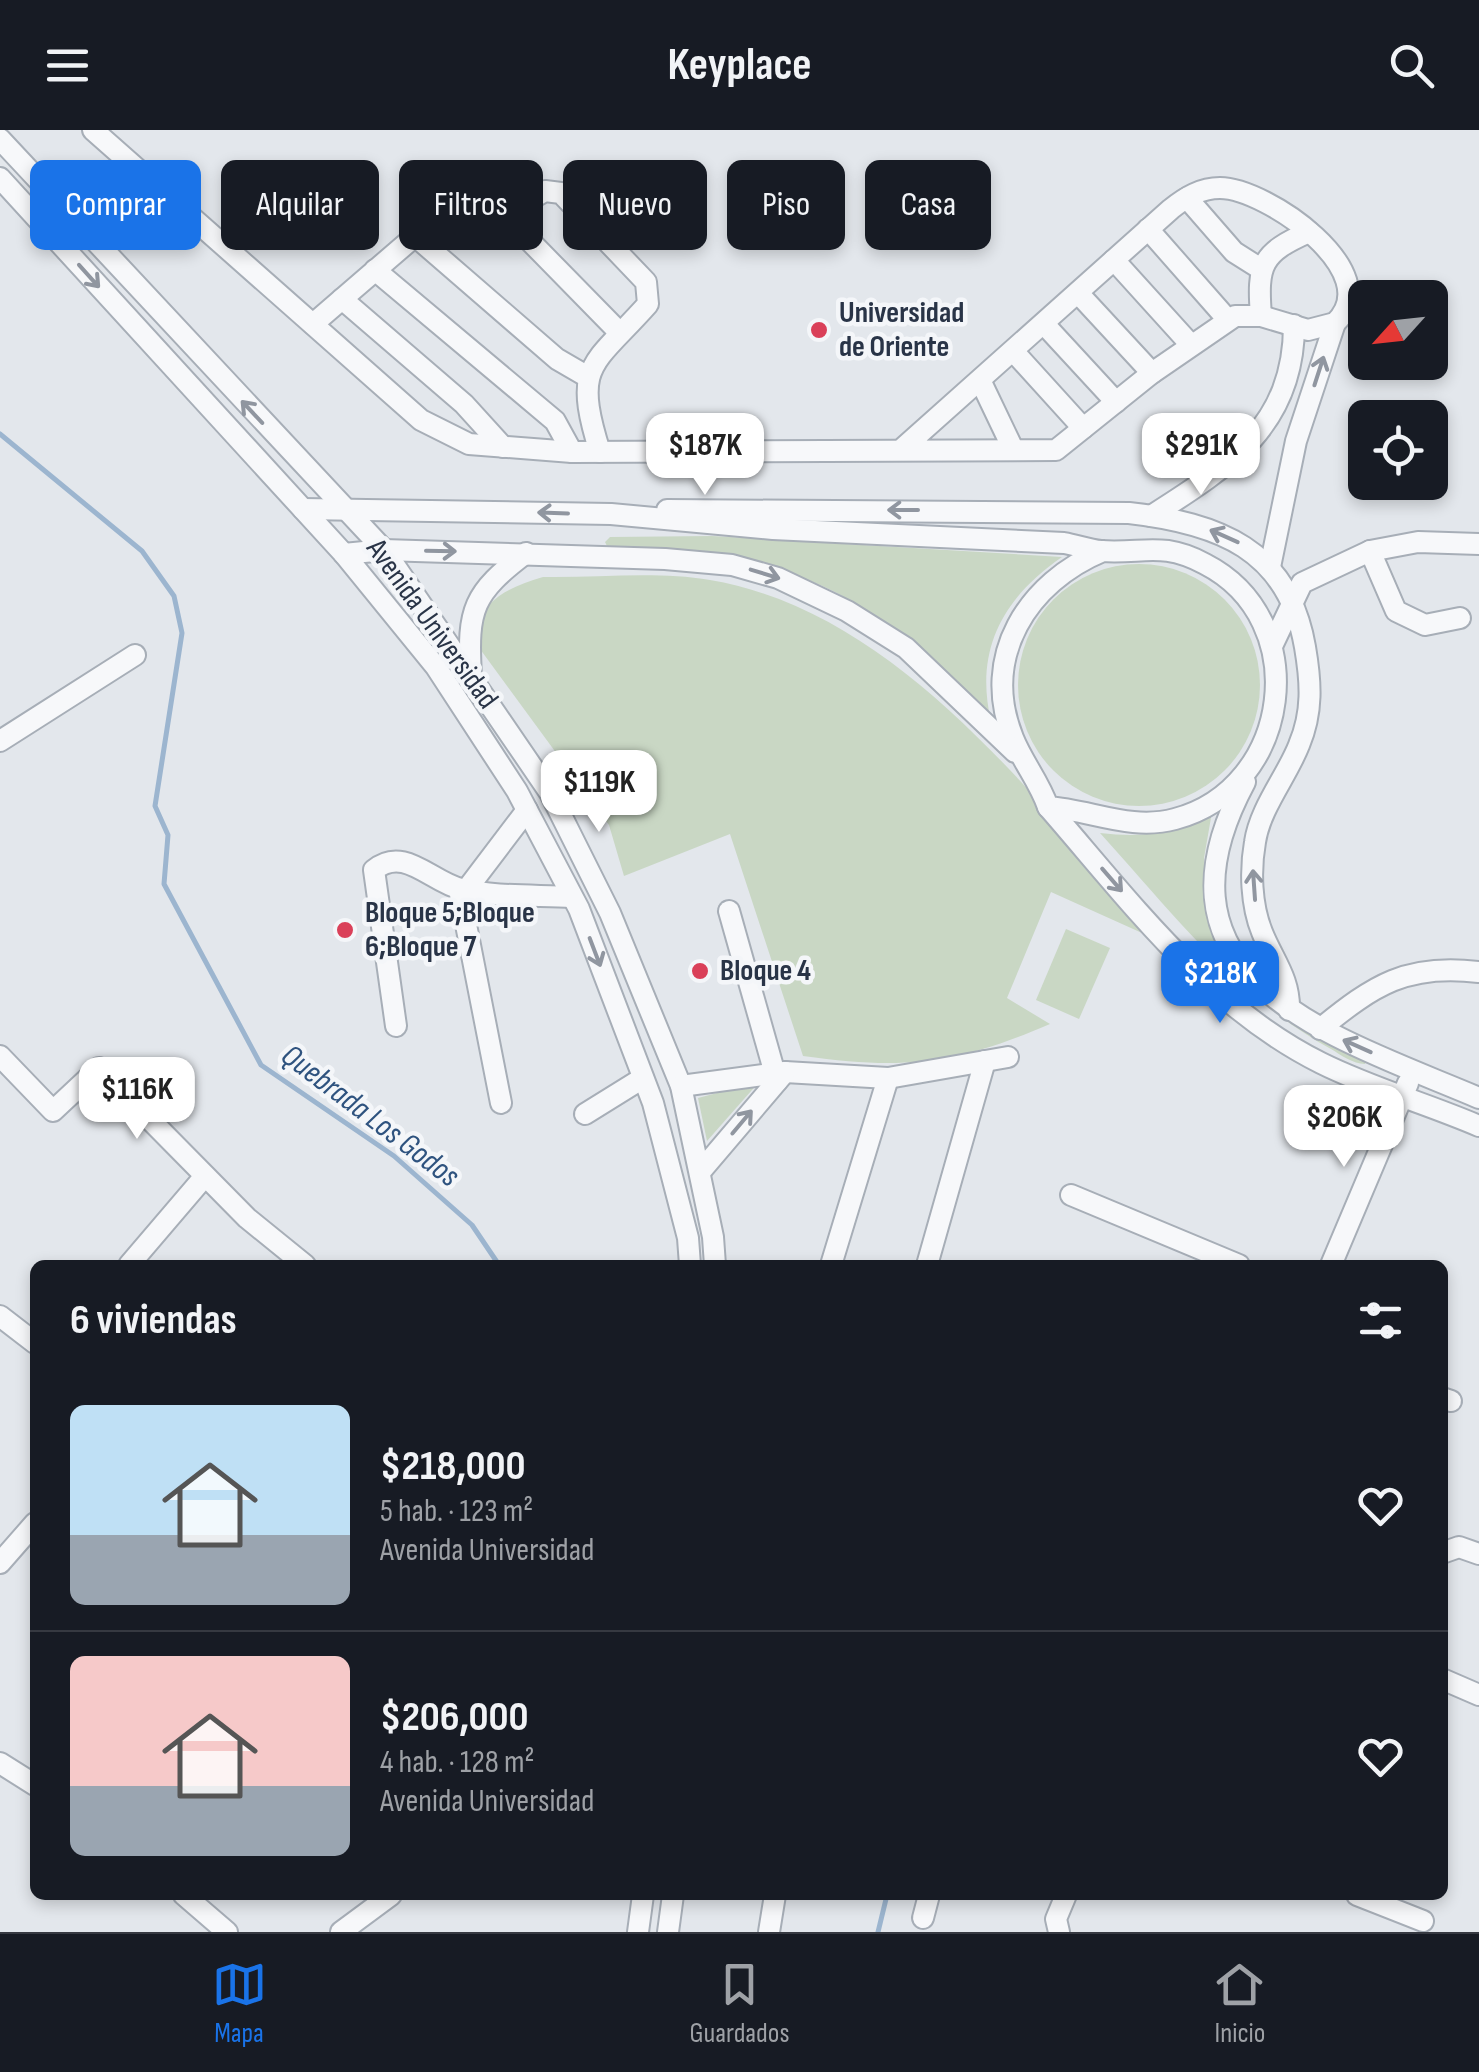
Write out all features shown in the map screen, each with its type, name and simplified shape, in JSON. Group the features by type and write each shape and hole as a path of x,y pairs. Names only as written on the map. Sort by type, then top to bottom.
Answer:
{"street":[{"path":"93,130 421,420 469,444 572,452 1056,450 1152,372 1228,320 1245,314 1318,330 1335,323"},
{"name":"Avenida Universidad","path":"0,139 384,550 550,793 610,912 681,1086 714,1260"},
{"name":"Avenida Universidad","path":"0,178 344,554 436,667 527,810 572,897 643,1078 683,1219 689,1260"},
{"path":"902,449 1187,198 1215,188 1243,192 1309,232 1330,250 1347,280 1345,312 1335,323 1296,441 1270,567"},
{"path":"543,192 562,194 646,282 648,304 598,355 588,377 586,396 600,452"},
{"path":"1187,198 1234,252 1261,269"},
{"path":"1148,229 1228,320"},
{"path":"1261,316 1261,269 1277,248 1309,232"},
{"path":"313,324 399,250"},
{"path":"431,250 558,359 588,377"},
{"path":"540,250 620,333"},
{"path":"1114,260 1190,345"},
{"path":"375,270 555,422 572,452"},
{"path":"1078,293 1152,372"},
{"path":"342,299 464,404 503,447"},
{"path":"1044,324 1116,402"},
{"path":"1151,516 1226,468 1276,409 1294,355 1294,325"},
{"path":"1014,352 1084,428"},
{"path":"981,382 1013,450"},
{"path":"610,514 694,508 1128,514 1188,520 1239,542 1270,567 1293,600 1311,681 1310,710 1300,745 1255,838 1252,884 1260,929 1286,977 1288,1010"},
{"path":"303,509 610,514 773,529 1167,550 1210,566 1245,596 1273,644 1278,679 1273,724 1220,836 1212,892 1217,924 1236,960 1261,990 1288,1010 1320,1029 1479,1098"},
{"path":"1026,763 1006,716 1003,677 1010,639 1020,616 1054,577 1112,550 1128,514"},
{"path":"1273,644 1302,583 1370,551 1418,542 1479,544"},
{"path":"344,554 384,550 526,553 732,564 778,578 847,611 906,648 1026,763 1038,778 1048,807 1215,991 1323,1064 1479,1126"},
{"path":"1370,551 1396,612 1425,625 1460,618"},
{"path":"471,677 468,631 476,598 526,553"},
{"path":"0,741 134,655"},
{"path":"1048,807 1126,822 1175,820 1205,808 1232,789 1254,764"},
{"path":"501,1103 463,889 527,810"},
{"path":"396,1026 374,870 383,862 398,860 463,889 572,897"},
{"path":"729,911 779,1076"},
{"path":"1320,1029 1360,997 1402,974 1450,968 1479,972"},
{"path":"0,1056 54,1112 99,1068 247,1218 299,1260"},
{"path":"681,1086 779,1076 888,1078 1008,1057"},
{"path":"928,1260 985,1061"},
{"path":"1333,1260 1414,1070"},
{"path":"700,1172 779,1076"},
{"path":"585,1114 643,1078"},
{"path":"833,1260 888,1078"},
{"path":"132,1260 205,1176"},
{"path":"1071,1195 1227,1260"},
{"path":"0,1316 30,1339"},
{"path":"0,1563 30,1528"},
{"path":"1448,1551 1459,1546 1479,1554"},
{"path":"1448,1682 1479,1695"},
{"path":"0,1763 30,1782"},
{"path":"190,1900 226,1932"},
{"path":"341,1932 384,1900"},
{"path":"638,1932 642,1900"},
{"path":"668,1932 672,1900"},
{"path":"769,1932 773,1900"},
{"path":"923,1918 928,1900"},
{"path":"1054,1928 1064,1900"},
{"path":"1370,1900 1423,1921"}],"green space":[{"path":"712,536 1062,557 1024,589 998,627 987,671 991,721 920,650 838,593 755,564 608,548 605,542 610,537"},
{"path":"1139,564 1185,573 1225,599 1251,639 1260,685 1251,731 1225,771 1185,797 1139,806 1093,797 1053,771 1027,731 1018,685 1027,639 1053,599 1093,573"},
{"path":"648,575 710,580 779,599 844,631 905,673 962,722 1016,776 1162,942 1051,892 1007,998 1050,1024 986,1048 929,1061 871,1063 803,1056 730,834 624,876 609,825 480,649 473,628 493,600 543,577"},
{"path":"1212,812 1204,858 1207,888 1237,956 1366,1060 1365,1064 1347,1059 1297,1028 1235,979 1100,833 1158,833"},
{"path":"1066,929 1110,948 1079,1019 1036,1000"},
{"path":"759,1082 707,1141 698,1098"}],"waterway":[{"name":"Quebrada Los Godos","path":"0,434 142,551 174,596 182,633 155,806 168,835 164,884 261,1065 394,1156 472,1225 496,1260"},
{"name":"Quebrada Los Godos","path":"878,1932 886,1900"}],"place":[{"name":"Universidad de Oriente","path":"819,330"},
{"name":"Bloque 5;Bloque 6;Bloque 7","path":"345,930"},
{"name":"Bloque 4","path":"700,971"}]}
